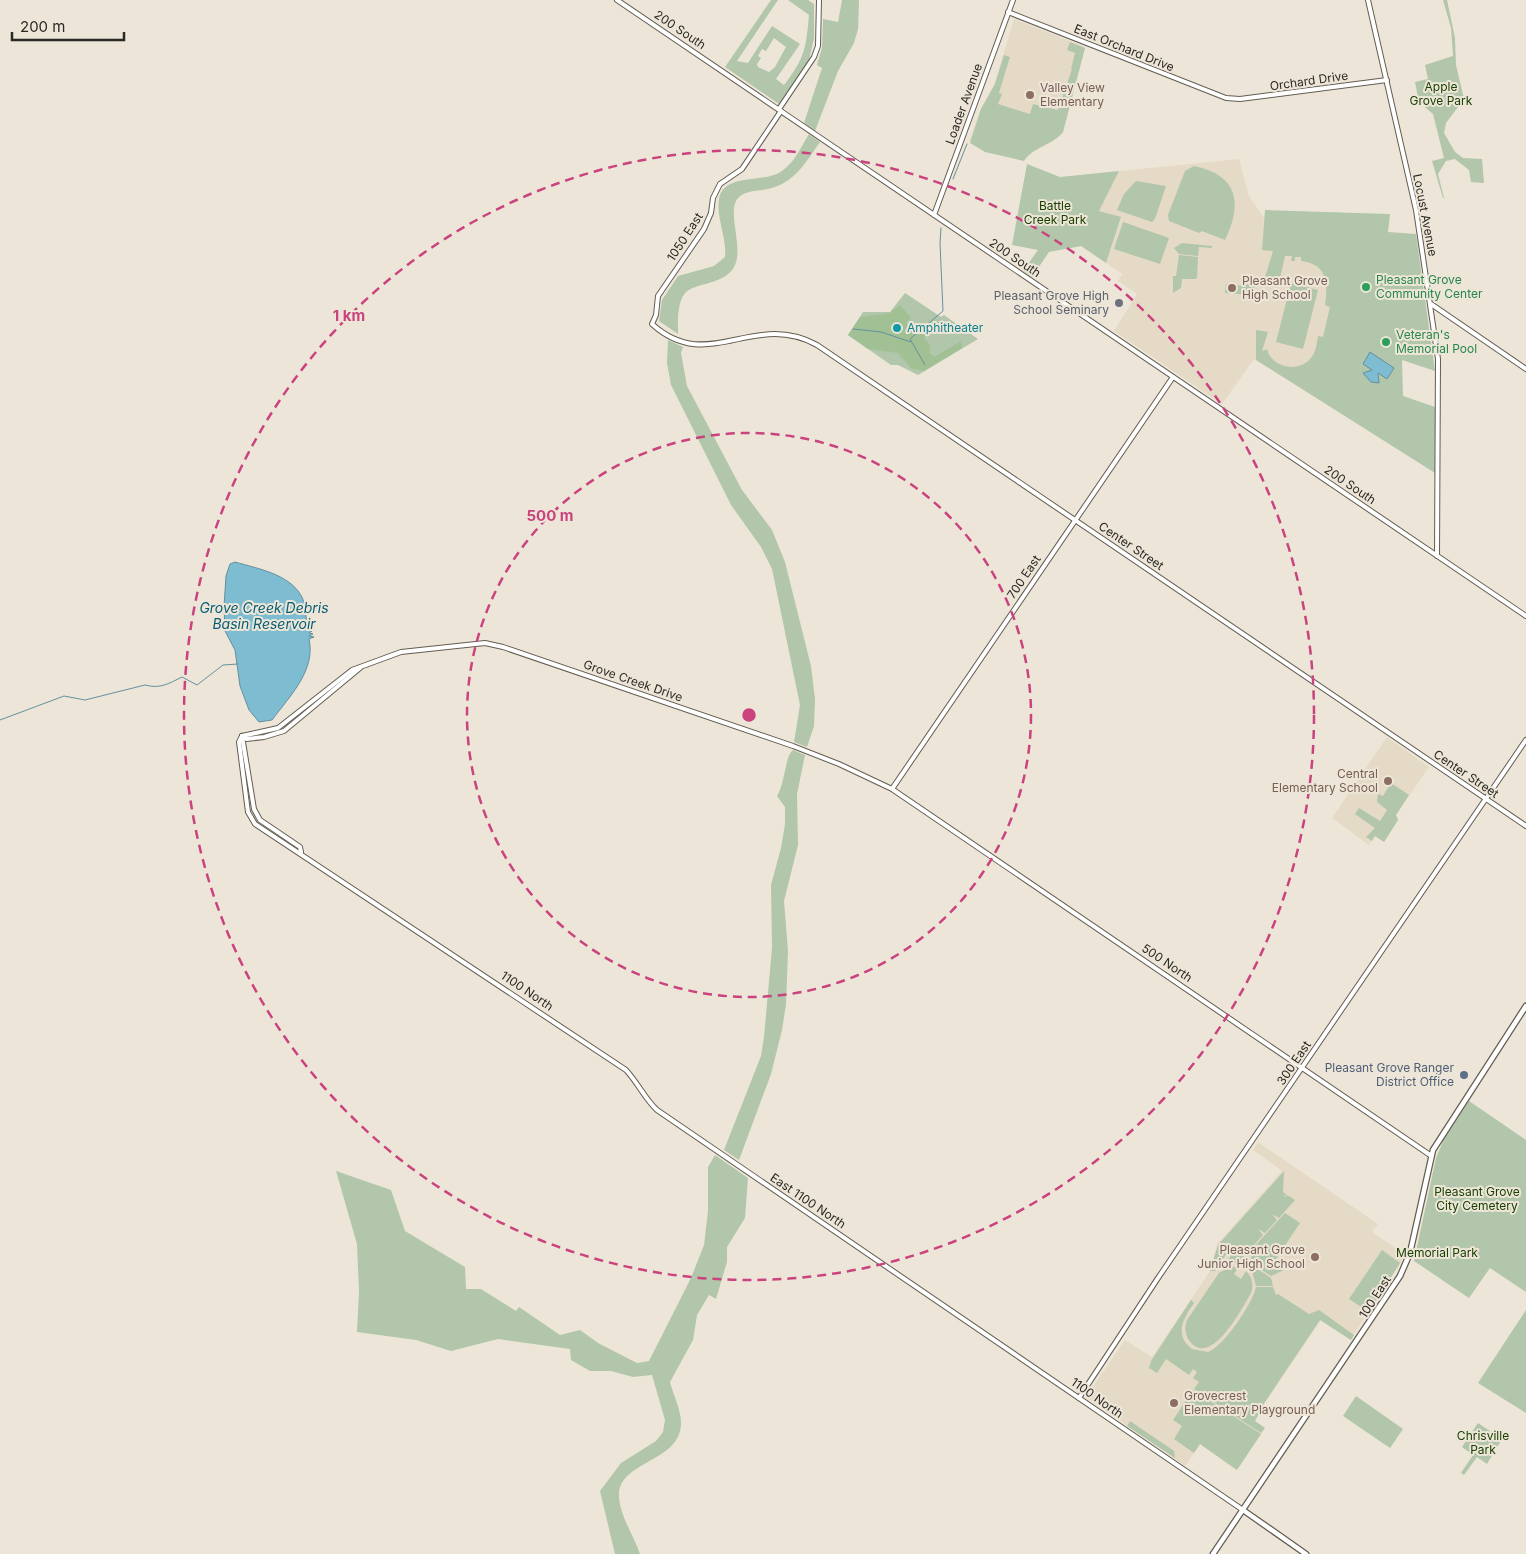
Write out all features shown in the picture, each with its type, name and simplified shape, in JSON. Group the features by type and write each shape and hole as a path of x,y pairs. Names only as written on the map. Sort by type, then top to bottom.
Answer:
{"main road":[{"name":"100 East","path":"1213,1554 1400,1276 1410,1253 1430,1155 1447,1124 1526,1006"},
{"name":"1100 North","path":"1243,1510 1306,1554"}],"street":[{"name":"200 South","path":"617,0 1526,616"},
{"name":"1050 East","path":"652,324 656,315 656,303 661,291 704,229 711,214 713,198 720,184 742,169 814,57 818,46 819,0"},
{"name":"Loader Avenue","path":"934,215 1013,0"},
{"name":"Locust Avenue","path":"1368,0 1416,210 1431,304 1438,373 1437,556"},
{"name":"East Orchard Drive","path":"1008,12 1198,88 1233,99"},
{"name":"Orchard Drive","path":"1233,99 1386,80"},
{"path":"1431,304 1526,369"},
{"name":"Center Street","path":"652,324 671,337 684,342 709,345 766,333 787,334 812,342 1526,826"},
{"name":"700 East","path":"892,789 1173,377"},
{"name":"Grove Creek Drive","path":"242,736 246,739 264,737 284,731 361,666 401,652 485,643 793,746 839,764 892,789"},
{"name":"1100 North","path":"242,736 240,742 248,812 255,824 296,852 301,852 626,1070 657,1110 729,1160"},
{"name":"300 East","path":"1079,1398 1158,1278 1526,740"},
{"name":"500 North","path":"892,789 1430,1155"},
{"name":"East 1100 North","path":"729,1160 877,1259"},
{"name":"1100 North","path":"877,1259 1243,1510"}],"shaded area":[{"name":"Valley View Elementary","path":"1014,19 1085,47 1063,132 982,150 969,141 981,108 994,85"},
{"name":"Pleasant Grove High School","path":"1239,159 1249,196 1264,218 1263,249 1306,257 1380,323 1330,406 1254,359 1222,404 1114,331 1137,294 1118,281 1122,274 1106,263 1121,218 1099,211 1119,171"},
{"name":"Central Elementary School","path":"1387,737 1429,767 1396,815 1398,820 1384,842 1375,836 1369,845 1332,818"},
{"path":"1258,1142 1378,1224 1372,1232 1403,1253 1401,1262 1350,1340 1321,1320 1266,1401 1244,1418 1263,1431 1236,1470 1200,1444 1185,1466 1089,1399 1087,1395 1125,1340 1152,1357 1210,1271 1217,1244 1282,1171 1253,1150"}],"green space":[{"path":"771,0 778,0 737,61 748,63 772,26 800,44 776,79 784,85 803,52 809,15 788,0 808,0 814,4 814,38 809,60 779,104 725,67","holes":["774,38 786,47 775,67 769,72 758,67 757,64 761,58 758,56 762,49 766,51"]},
{"path":"842,0 859,0 858,29 854,43 838,71 815,131 804,123 822,68 817,65 822,48 823,19 838,22"},
{"name":"Apple Grove Park","path":"1443,0 1447,0 1455,38 1456,65 1464,99 1446,123 1444,133 1455,152 1463,158 1482,159 1484,183 1471,182 1469,170 1455,159 1446,161 1438,174 1444,198 1432,161 1444,158 1433,114 1419,102 1415,82 1428,79 1425,65 1453,56 1451,28"},
{"path":"1070,42 1085,48 1063,132 1059,137 1033,152 1024,161 985,152 970,143 981,109 995,84 1004,55 1010,57 999,93 1002,94 998,104 1030,114 1033,104 1058,110 1072,69 1075,53 1067,50"},
{"path":"809,134 820,142 805,164 793,177 777,186 746,193 739,197 735,203 734,220 737,259 734,267 723,278 687,291 681,300 678,334 659,321 662,300 678,276 714,266 725,257 718,206 722,191 729,185 737,182 775,175 782,171 794,159"},
{"name":"Battle Creek Park","path":"1027,164 1060,177 1119,171 1099,211 1121,217 1106,263 1081,246 1049,252 1032,277 1023,271 1038,250 1012,245"},
{"path":"1194,166 1209,170 1220,176 1233,192 1234,214 1225,240 1202,231 1199,233 1169,221 1168,215 1185,171"},
{"path":"1136,181 1166,186 1155,219 1152,222 1117,210 1124,194"},
{"path":"1265,210 1390,214 1388,232 1416,234 1435,371 1402,360 1403,396 1435,407 1435,473 1256,360 1256,330 1268,332 1262,351 1267,349 1279,364 1292,367 1306,363 1314,353 1318,336 1323,337 1330,307 1325,305 1326,283 1324,276 1317,266 1301,261 1301,257 1295,257 1295,261 1291,261 1292,256 1285,256 1278,287 1263,284 1273,251 1262,250"},
{"path":"1123,222 1169,238 1160,264 1114,249"},
{"path":"1182,243 1212,246 1212,248 1199,247 1198,256 1179,254 1174,248"},
{"path":"1179,255 1198,257 1197,277 1196,279 1182,279 1181,288 1173,293 1173,276 1176,276"},
{"path":"1291,283 1318,290 1303,349 1276,342"},
{"path":"1226,284 1255,285 1252,295 1225,293"},
{"path":"905,293 941,317 944,315 978,339 918,375 898,365 891,365 848,335 863,312 890,312"},
{"path":"900,305 911,318 906,323 911,329 915,326 926,333 924,338 930,345 929,352 934,357 961,341 962,348 924,371 911,368 898,353 868,349 848,335 860,317 890,313"},
{"path":"668,340 683,347 681,353 687,386 742,490 772,530 785,562 811,666 815,699 814,726 807,747 794,742 800,705 772,569 761,547 731,505 671,385 667,363"},
{"path":"793,750 805,755 797,794 798,845 784,901 788,951 786,1004 782,1030 771,1074 739,1160 724,1150 761,1056 772,948 771,885 785,824 785,807 777,796 782,785 788,758"},
{"path":"1391,783 1409,795 1396,815 1398,820 1384,842 1375,836 1372,841 1366,837 1375,828 1355,814 1359,808 1380,821 1387,810 1377,802 1378,794 1383,796"},
{"name":"Pleasant Grove City Cemetery","path":"1469,1101 1526,1140 1526,1292 1490,1268 1469,1298 1414,1261 1436,1158 1444,1139"},
{"path":"715,1155 748,1178 745,1218 727,1247 727,1262 716,1299 709,1295 697,1315 693,1340 670,1382 681,1417 679,1435 671,1446 628,1475 621,1485 620,1504 640,1554 615,1554 600,1491 621,1463 656,1441 663,1432 665,1420 652,1375 633,1377 611,1371 590,1371 571,1360 570,1349 498,1339 451,1351 416,1340 357,1332 359,1292 357,1244 336,1171 391,1190 405,1231 465,1267 466,1289 481,1289 516,1311 519,1307 560,1335 580,1330 598,1343 637,1363 649,1361 691,1278 704,1245 708,1211 708,1167"},
{"path":"1284,1171 1283,1192 1286,1194 1284,1198 1287,1195 1295,1200 1279,1218 1272,1214 1277,1220 1265,1233 1258,1229 1263,1235 1238,1263 1225,1264 1233,1253 1229,1250 1215,1271 1210,1271 1218,1245"},
{"path":"1285,1213 1300,1223 1274,1262 1284,1270 1271,1276 1251,1263 1252,1249"},
{"path":"1382,1250 1400,1263 1369,1312 1349,1299"},
{"path":"1244,1260 1271,1278 1273,1286 1256,1286 1252,1271 1240,1263"},
{"path":"1230,1267 1239,1267 1234,1274 1241,1279 1246,1271 1248,1273 1252,1284 1251,1293 1232,1324 1214,1344 1204,1348 1195,1346 1187,1337 1185,1328 1187,1320 1219,1273"},
{"path":"1256,1287 1273,1287 1276,1295 1278,1294 1309,1314 1319,1310 1354,1335 1351,1340 1320,1320 1265,1402 1255,1421 1265,1428 1261,1433 1194,1389 1199,1382 1193,1378 1197,1372 1193,1369 1189,1375 1166,1359 1157,1373 1149,1368 1151,1361 1191,1300 1194,1303 1182,1326 1183,1338 1192,1349 1208,1352 1221,1342 1236,1324 1254,1294"},
{"path":"1526,1310 1526,1413 1478,1383"},
{"path":"1193,1390 1261,1434 1237,1470 1200,1444 1194,1453 1174,1439 1182,1426 1173,1420"},
{"path":"1356,1396 1403,1429 1390,1448 1343,1416"},
{"path":"1130,1421 1174,1451 1175,1458 1127,1426"},
{"name":"Chrisville Park","path":"1478,1423 1502,1439 1487,1464 1477,1457 1464,1475 1461,1473 1473,1455 1462,1447"}],"water":[{"path":"1370,352 1394,368 1387,379 1378,373 1379,383 1371,382 1363,373 1372,370 1363,364"},
{"name":"Grove Creek Debris Basin Reservoir","path":"235,562 275,574 293,585 304,602 308,630 312,631 309,633 313,634 309,636 314,637 309,639 309,661 300,682 272,720 259,722 249,710 240,686 235,650 225,631 226,576 230,564"}],"waterway":[{"path":"953,179 967,144"},
{"path":"925,365 910,339 943,311 941,228"},
{"path":"853,329 881,332 911,342"},
{"path":"0,720 64,696 85,700 145,685 164,685 182,677 197,685 223,665 238,664"}],"place":[{"name":"Valley View Elementary","path":"1030,95"},
{"name":"Pleasant Grove Community Center","path":"1366,287"},
{"name":"Pleasant Grove High School","path":"1232,288"},
{"name":"Pleasant Grove High School Seminary","path":"1119,303"},
{"name":"Amphitheater","path":"897,328"},
{"name":"Veteran's Memorial Pool","path":"1386,342"},
{"name":"Central Elementary School","path":"1388,781"},
{"name":"Pleasant Grove Ranger District Office","path":"1464,1075"},
{"name":"Pleasant Grove Junior High School","path":"1315,1257"},
{"name":"Grovecrest Elementary Playground","path":"1174,1403"}],"park label":[{"name":"Memorial Park","path":"1437,1253"}]}
